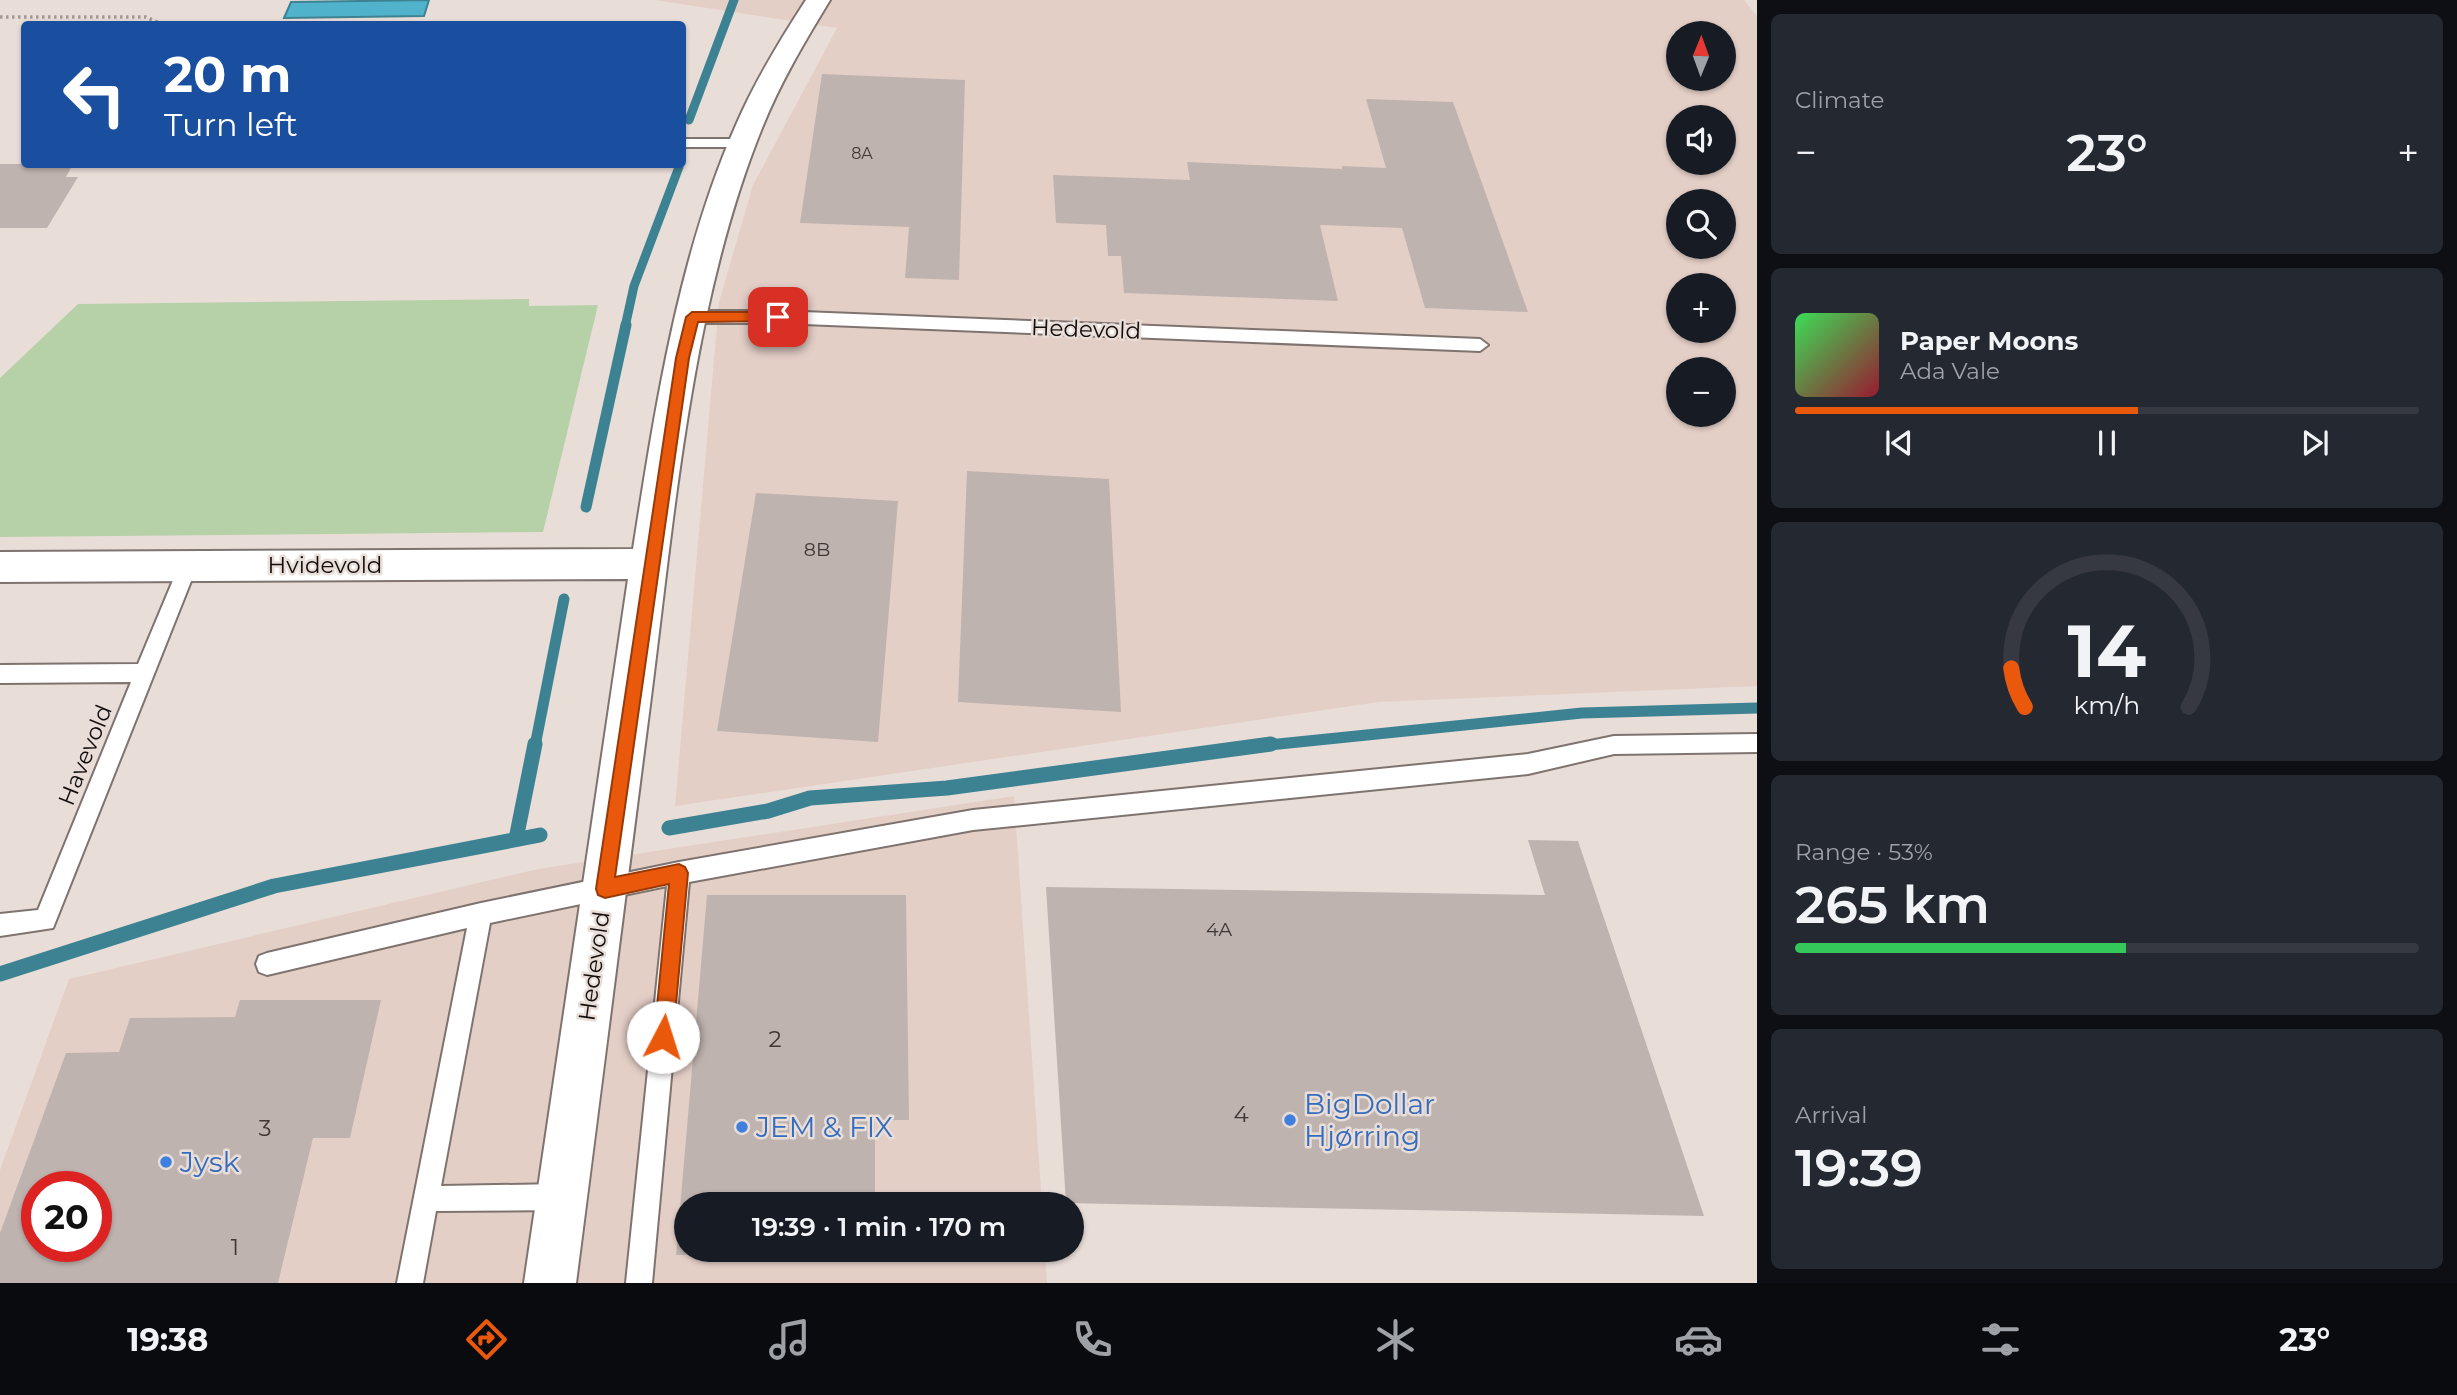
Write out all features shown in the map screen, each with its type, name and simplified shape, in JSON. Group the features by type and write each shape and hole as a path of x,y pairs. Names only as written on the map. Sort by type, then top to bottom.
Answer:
{"street":[{"name":"Hedevold","path":"550,1283 649,564 682,358 706,260 742,143 762,98 818,0"},
{"name":"Hvidevold","path":"0,567 649,564"}],"lane":[{"path":"686,143 742,143"},
{"name":"Hedevold","path":"692,317 778,317 1480,345"},
{"name":"Havevold","path":"0,925 45,920 188,566"},
{"path":"0,674 145,673"},
{"path":"267,964 481,914 679,873 973,820 1528,764 1614,745 1757,743"},
{"path":"639,1283 679,873"},
{"path":"410,1283 481,914"},
{"path":"426,1199 562,1197"}],"path":[{"path":"0,16 146,17 156,21"}],"shaded area":[{"path":"655,0 1744,0 1757,16 1757,686 1379,702 675,806 719,302 753,185 837,28"},
{"path":"1014,796 1041,1192 674,1192 674,1262 1046,1262 1047,1283 0,1283 0,1170 69,979 538,869"}],"green space":[{"path":"529,299 529,306 598,305 543,532 0,537 0,378 78,304"}],"water":[{"path":"429,0 424,16 284,18 291,2"}],"building":[{"path":"822,74 965,80 959,280 905,278 909,227 800,223"},
{"path":"1366,99 1453,102 1528,312 1425,308 1402,228 1320,225 1338,301 1124,293 1121,256 1108,256 1106,225 1056,223 1053,175 1190,180 1187,162 1342,169 1342,166 1386,168"},
{"path":"0,164 21,164 21,168 71,168 66,177 78,177 47,228 0,228"},
{"path":"967,471 1109,479 1121,712 958,702"},
{"path":"756,493 898,501 878,742 717,731"},
{"path":"1528,840 1578,841 1704,1216 1084,1203 1084,1192 1065,1192 1046,887 1545,895"},
{"path":"707,895 906,895 909,1120 875,1120 875,1192 681,1192"},
{"name":"Jysk","path":"240,1000 381,1000 350,1138 313,1138 278,1283 0,1283 0,1233 21,1176 21,1262 112,1262 112,1171 23,1171 66,1053 119,1052 130,1018 235,1017"}],"waterway":[{"path":"689,120 734,0"},
{"path":"625,327 634,286 679,168"},
{"path":"586,507 626,325"},
{"path":"535,746 564,599"},
{"path":"1259,746 1582,713 1757,708"},
{"path":"516,839 535,744"},
{"path":"669,828 768,811 810,798 947,788 1271,744"},
{"path":"0,974 274,886 540,835"}],"place":[{"name":"BigDollar Hjørring","path":"1290,1120"},
{"name":"JEM & FIX","path":"742,1127"},
{"name":"Jysk","path":"166,1162"}],"route":[{"path":"663,1037 679,873 605,889 649,564 682,358 692,317 778,317"}]}
